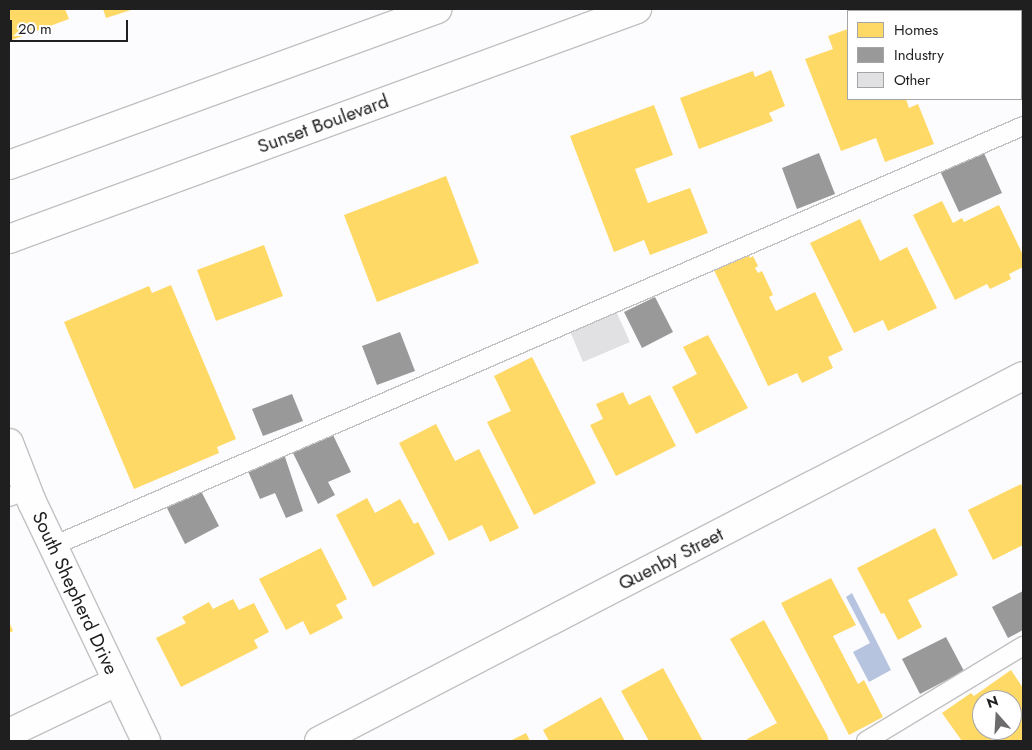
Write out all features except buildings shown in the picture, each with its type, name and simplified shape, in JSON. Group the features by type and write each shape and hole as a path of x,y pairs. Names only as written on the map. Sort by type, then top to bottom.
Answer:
{"street":[{"path":"9,164 438,9"},
{"name":"Sunset Boulevard","path":"9,239 638,9"},
{"name":"Quenby Street","path":"319,741 1023,376"},
{"name":"South Shepherd Drive","path":"9,443 18,493 53,546 116,682 146,741"},
{"path":"9,733 116,682"}],"lane":[{"path":"53,546 1023,126"},
{"path":"866,741 1023,646"}],"water":[{"path":"852,593 891,670 869,682 853,652 870,643 846,597"}]}
